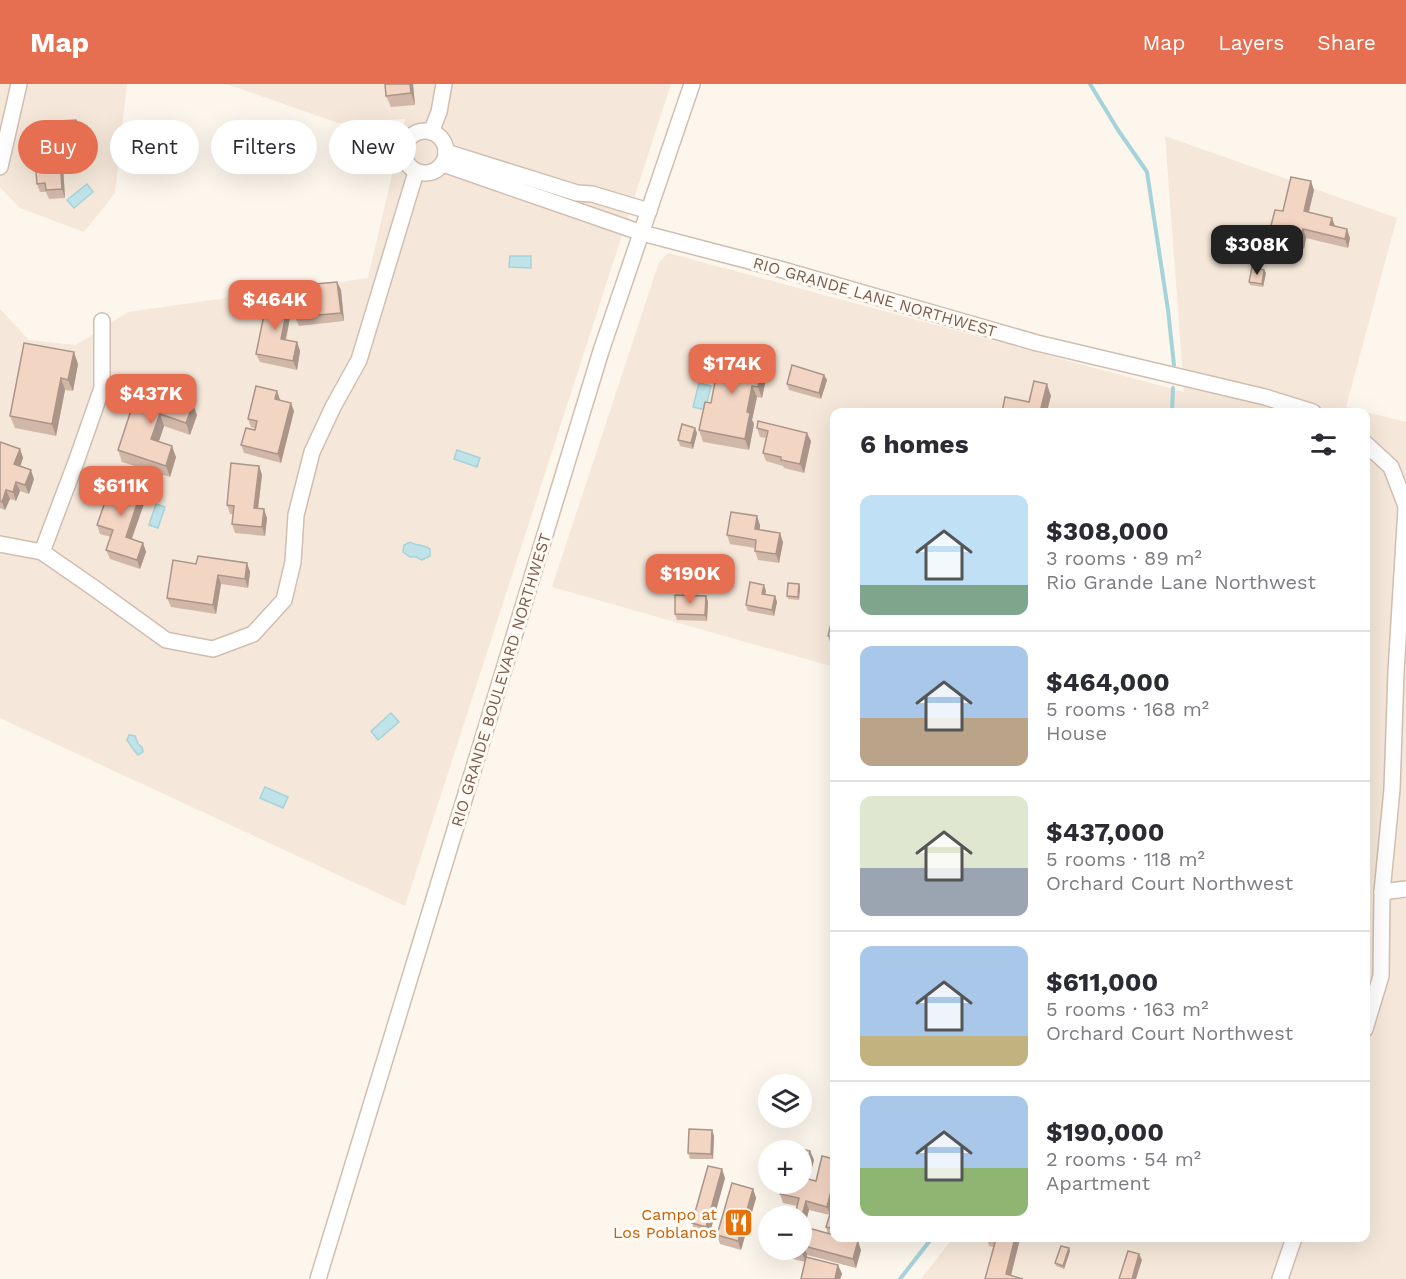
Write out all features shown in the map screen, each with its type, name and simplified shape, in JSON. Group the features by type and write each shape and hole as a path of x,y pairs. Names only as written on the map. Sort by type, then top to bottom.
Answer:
{"street":[{"path":"0,167 19,84"},
{"path":"431,132 439,111 444,84"},
{"name":"RIO GRANDE BOULEVARD NORTHWEST","path":"318,1279 601,351 692,84"},
{"path":"416,134 421,131 431,132 441,138 446,146 445,158 440,168 431,173 416,172"},
{"path":"445,158 577,194 592,194 649,211"},
{"name":"RIO GRANDE LANE NORTHWEST","path":"445,158 642,233 776,267 1037,343 1265,397 1300,408"},
{"path":"0,544 42,552 166,640 213,649 253,634 284,600 293,562 296,515 312,452 358,360 415,174"},
{"path":"42,552 102,388 102,321"},
{"path":"1370,448 1391,467 1406,507 1396,672 1392,789 1382,892 1381,976 1370,1012"},
{"path":"1382,892 1406,889"},
{"path":"1280,1279 1293,1242"}],"shaded area":[{"path":"0,84 127,84 123,120 110,120 110,174 117,174 115,193 84,232 20,208 0,187"},
{"path":"227,84 671,84 405,906 0,718 0,309 29,340 76,345 128,312 368,278 392,174 416,174 416,120 329,120"},
{"path":"1165,136 1397,218 1346,407 1350,408 830,408 830,666 552,587 659,262 668,253 1184,392"},
{"path":"1370,413 1406,422 1406,1279 921,1279 950,1242 1370,1242"}],"water":[{"path":"87,184 93,192 74,208 67,200"},
{"path":"510,256 531,256 531,268 509,267"},
{"path":"699,383 711,386 705,410 693,407"},
{"path":"457,450 480,458 477,467 454,459"},
{"path":"156,504 165,507 158,528 149,525"},
{"path":"410,542 430,549 430,556 422,560 410,557 403,552 404,545"},
{"path":"391,713 399,722 378,740 371,731"},
{"path":"129,735 135,736 143,752 137,754 127,740"},
{"path":"265,787 288,797 283,808 260,798"}],"building":[{"path":"385,84 410,84 411,93 386,96"},
{"path":"36,174 61,174 62,189 46,190 45,183 37,184"},
{"path":"1291,177 1311,181 1304,211 1332,218 1330,225 1347,229 1345,239 1303,229 1300,241 1269,233 1275,210 1283,211"},
{"path":"1252,267 1264,270 1262,284 1249,282"},
{"path":"337,282 341,313 295,317 292,286"},
{"path":"268,295 289,299 281,339 297,342 293,361 256,354"},
{"path":"24,343 74,352 68,380 61,378 52,424 10,416"},
{"path":"721,350 764,358 758,387 752,386 745,439 699,430 705,402 711,403"},
{"path":"792,365 824,375 819,393 787,384"},
{"path":"1034,381 1047,384 1041,408 1003,408 1005,397 1029,402"},
{"path":"139,386 193,404 186,423 160,414 151,439 172,446 166,466 118,450"},
{"path":"256,386 277,391 275,399 291,403 278,454 241,445 246,428 255,430 257,421 248,419"},
{"path":"758,421 807,433 800,464 763,453 768,431 757,428"},
{"path":"682,424 695,428 691,443 678,440"},
{"path":"0,442 20,449 14,464 31,470 25,485 16,482 13,492 6,490 2,502 0,501"},
{"path":"231,463 259,466 254,508 264,509 262,527 232,524 234,506 227,505"},
{"path":"114,476 143,486 126,537 143,543 137,560 106,550 113,530 97,525"},
{"path":"731,512 757,516 755,529 780,533 776,554 755,551 756,540 727,535"},
{"path":"198,556 247,563 245,579 218,575 213,605 167,598 173,560 196,564"},
{"path":"750,582 764,585 762,594 775,596 772,610 746,605"},
{"path":"788,583 799,584 798,597 787,596"},
{"path":"675,595 706,596 705,615 675,614"},
{"path":"689,1129 712,1130 711,1154 688,1153"},
{"path":"822,1156 830,1158 830,1195 827,1207 806,1201 805,1206 797,1206 799,1198 780,1194 812,1194 812,1180 816,1181"},
{"path":"708,1166 722,1169 706,1227 692,1223"},
{"path":"732,1183 753,1189 738,1241 717,1235"},
{"path":"830,1214 830,1228 826,1227"},
{"path":"812,1229 830,1234 830,1242 858,1242 853,1259 812,1248"},
{"path":"995,1242 1014,1242 1006,1274 1023,1279 985,1279"},
{"path":"1061,1246 1069,1248 1063,1266 1055,1263"},
{"path":"1128,1251 1139,1254 1132,1279 1119,1279"},
{"path":"812,1258 838,1265 835,1279 801,1279 805,1260"}],"waterway":[{"path":"1090,84 1147,172 1174,365"},
{"path":"1172,408 1173,388"},
{"path":"900,1279 929,1242"}],"place":[{"name":"Campo at Los Poblanos","path":"738,1223"}]}
